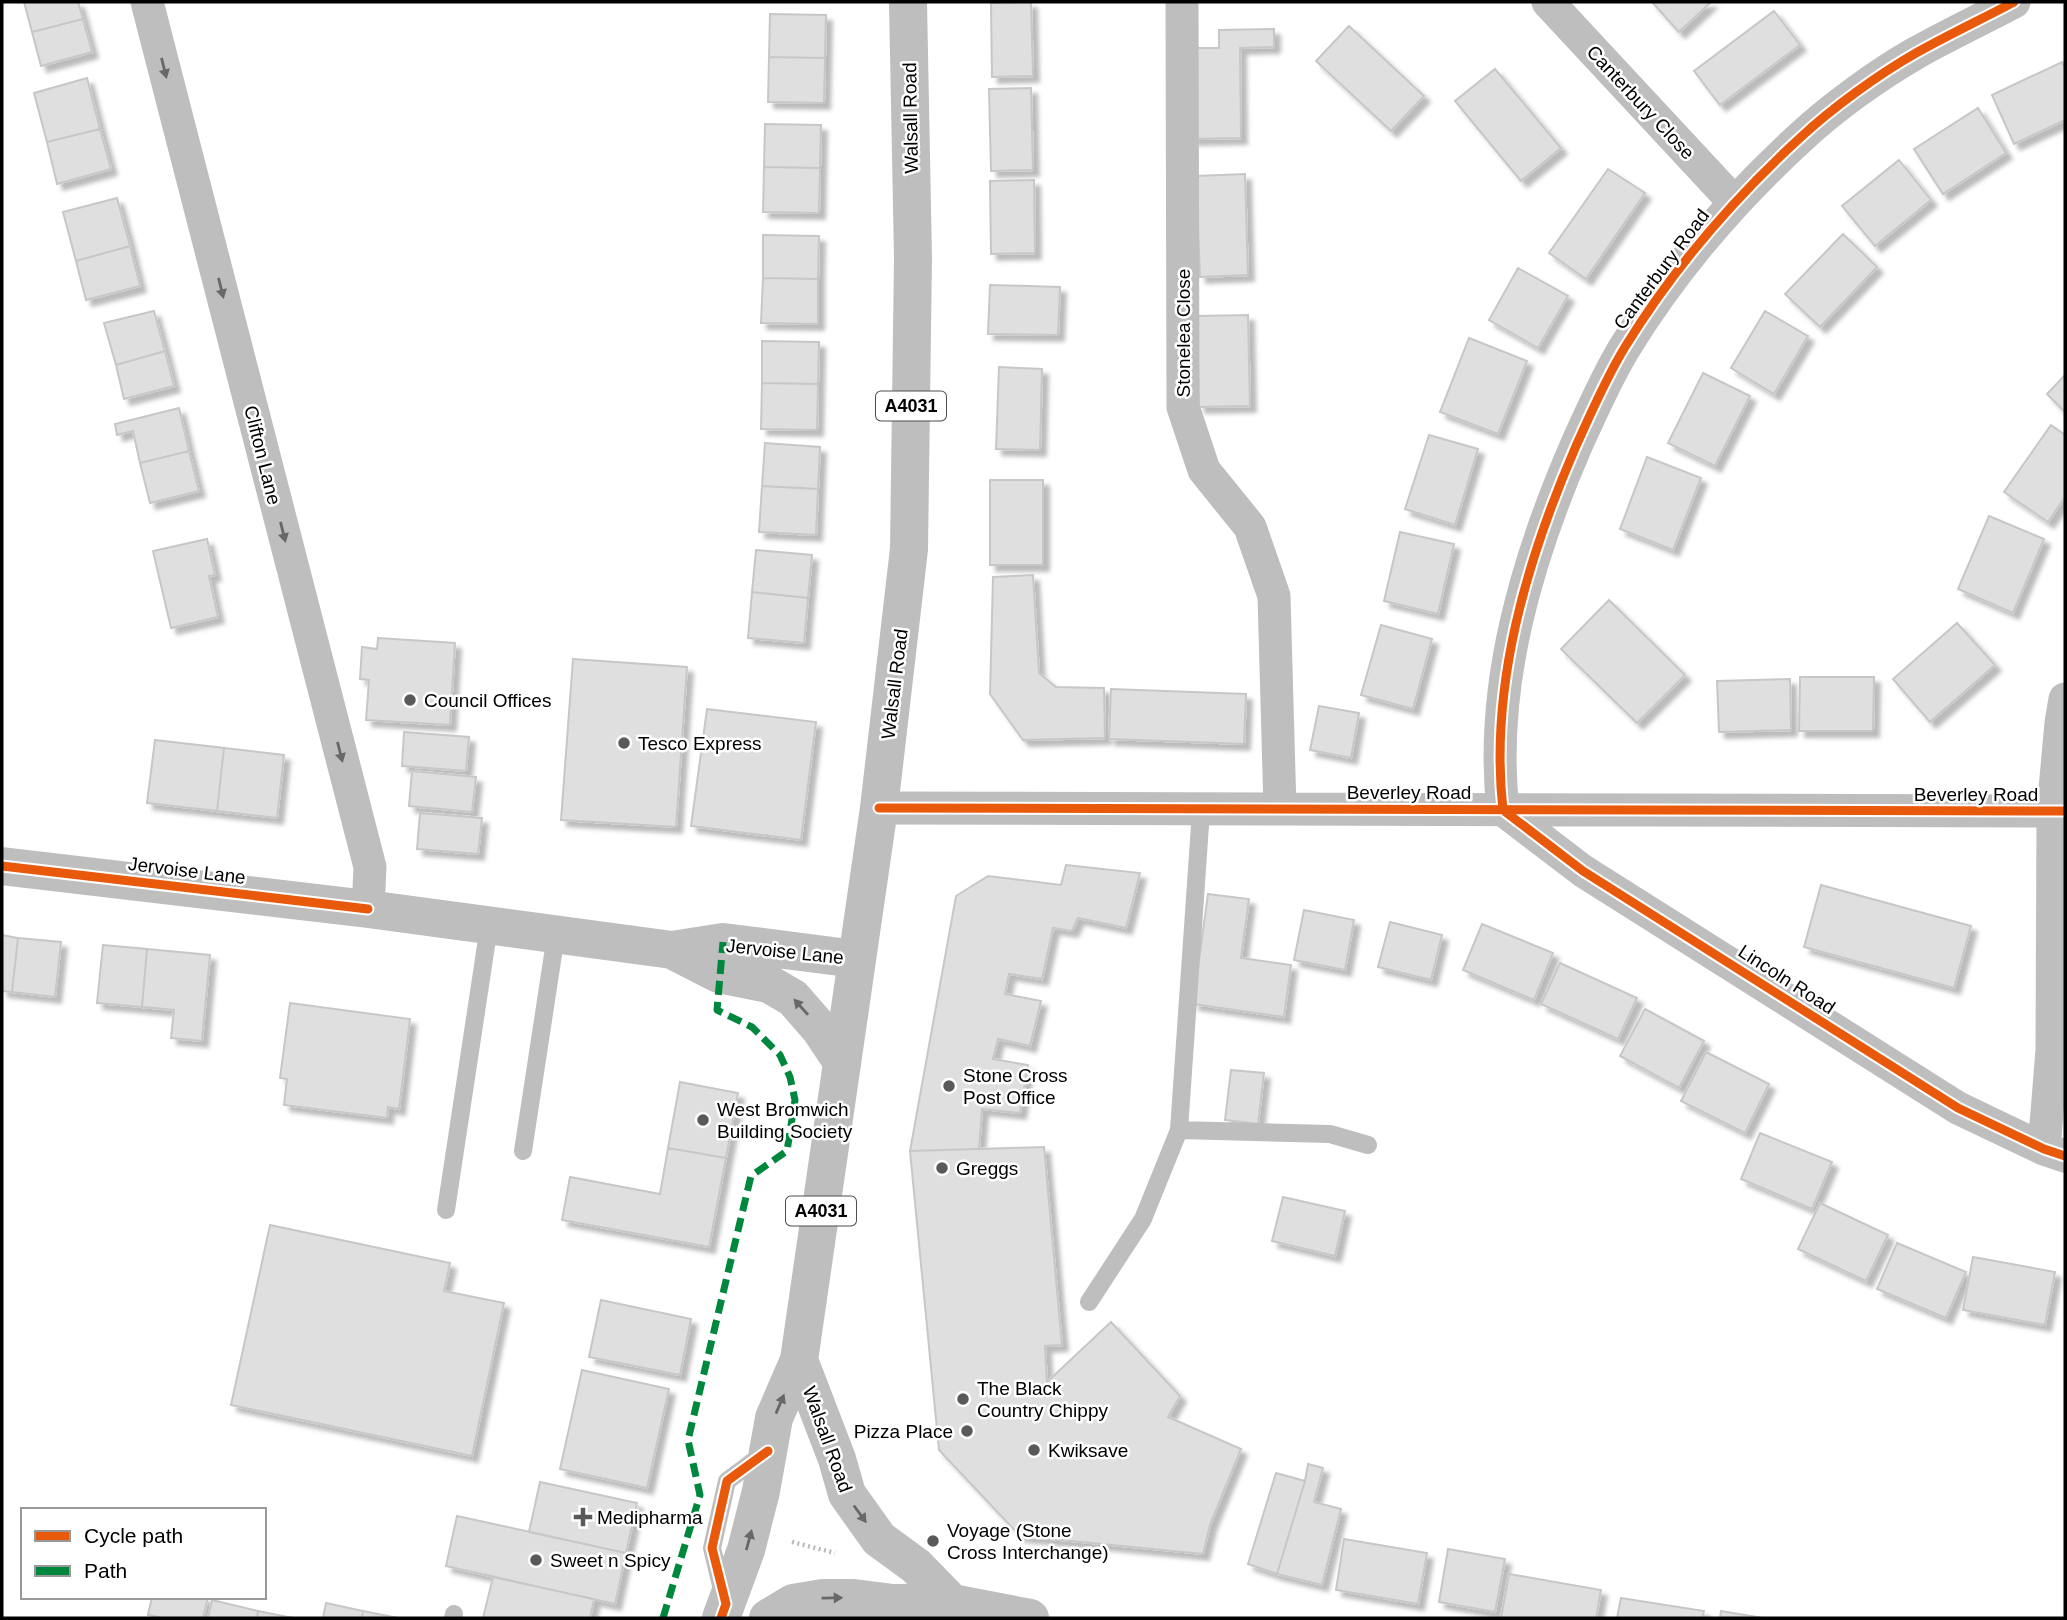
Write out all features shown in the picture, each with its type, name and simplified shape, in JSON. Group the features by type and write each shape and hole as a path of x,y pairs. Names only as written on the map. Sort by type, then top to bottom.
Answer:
{"main road":[{"name":"Walsall Road","path":"723,1611 751,1532 774,1418 799,1360 879,808 909,549 914,258 908,2"},
{"name":"Jervoise Lane","path":"2,866 368,909 672,950 723,942 856,959"},
{"name":"Jervoise Lane","path":"672,950 719,974 769,984 793,998 820,1029 842,1062"},
{"name":"Walsall Road","path":"799,1360 837,1460 846,1494 879,1539 916,1566 951,1611"},
{"path":"768,1618 793,1603 823,1598 853,1598 1030,1618"}],"street":[{"name":"Clifton Lane","path":"147,2 370,867 368,909"},
{"name":"Stonelea Close","path":"1182,2 1183,407 1204,470 1250,527 1275,596 1280,809"},
{"name":"Canterbury Close","path":"1548,2 1734,202"},
{"name":"Canterbury Road","path":"1503,810 1499,775 1502,705 1514,637 1534,556 1557,489 1591,412 1625,348 1686,260 1734,202 1802,135 1915,53 2014,2"},
{"path":"2054,1152 2052,1050 2061,723 2065,699"},
{"name":"Beverley Road","path":"879,808 1201,811 2059,811"},
{"name":"Lincoln Road","path":"1503,810 1583,871 1958,1108 2054,1152"}],"lane":[{"path":"1089,1302 1143,1219 1179,1130 1201,811"},
{"path":"446,1210 489,926"},
{"path":"523,1151 556,935"},
{"path":"1179,1130 1330,1134 1368,1145"},
{"name":"Walsall Road","path":"723,1611 712,1548 727,1481 768,1451"}],"path":[{"path":"751,1532 860,1559 879,1539"}],"building":[{"path":"24,2 78,2 83,19 32,32"},
{"path":"1031,2 1033,76 992,77 991,3"},
{"path":"1652,2 1711,2 1679,32"},
{"path":"1774,11 1800,45 1720,105 1694,71"},
{"path":"770,14 826,15 825,58 769,57"},
{"path":"83,19 92,52 41,66 32,32"},
{"path":"1349,26 1424,96 1391,131 1316,61"},
{"path":"1274,29 1274,47 1240,48 1241,138 1192,139 1191,48 1219,48 1219,30"},
{"path":"769,57 825,58 824,103 768,102"},
{"path":"2062,62 2065,69 2065,120 2014,144 1992,95"},
{"path":"1495,69 1561,148 1521,181 1455,101"},
{"path":"87,78 100,129 47,142 34,93"},
{"path":"1031,88 1033,170 991,171 989,89"},
{"path":"1978,108 2006,153 1943,194 1914,149"},
{"path":"765,124 821,125 820,168 764,167"},
{"path":"100,129 111,169 57,184 47,142"},
{"path":"1899,160 1931,200 1875,246 1842,206"},
{"path":"764,167 820,168 819,213 763,212"},
{"path":"1608,169 1645,193 1586,279 1549,253"},
{"path":"1245,174 1248,275 1200,277 1196,176"},
{"path":"1034,180 1035,253 991,254 990,181"},
{"path":"117,198 130,246 76,261 63,212"},
{"path":"1843,234 1877,267 1820,327 1785,294"},
{"path":"763,235 819,236 818,279 763,278"},
{"path":"130,246 140,286 86,300 76,261"},
{"path":"1518,268 1568,296 1538,348 1489,320"},
{"path":"763,278 818,279 818,324 761,323"},
{"path":"990,285 1060,287 1058,335 988,334"},
{"path":"154,311 165,351 116,365 104,323"},
{"path":"1765,311 1808,336 1774,394 1731,368"},
{"path":"1248,315 1250,406 1199,407 1197,316"},
{"path":"1469,338 1527,361 1498,434 1440,412"},
{"path":"762,341 819,342 818,384 762,383"},
{"path":"165,351 174,386 124,399 116,365"},
{"path":"999,367 1042,369 1040,450 996,449"},
{"path":"1703,373 1750,396 1715,466 1668,443"},
{"path":"2065,375 2065,412 2047,394"},
{"path":"762,383 818,384 817,430 761,429"},
{"path":"179,408 189,451 140,463 133,431 117,435 115,424"},
{"path":"2051,425 2065,435 2065,497 2048,522 2004,492"},
{"path":"1429,435 1478,449 1455,525 1405,509"},
{"path":"765,443 820,447 818,489 762,486"},
{"path":"189,451 199,491 150,503 140,463"},
{"path":"1647,457 1701,478 1673,550 1620,529"},
{"path":"990,480 1043,480 1043,565 990,565"},
{"path":"762,486 818,489 816,535 759,532"},
{"path":"1989,516 2044,539 2013,613 1958,589"},
{"path":"1400,532 1454,544 1438,614 1384,601"},
{"path":"207,539 215,575 209,576 218,617 171,628 153,551"},
{"path":"756,550 812,555 808,598 752,592"},
{"path":"1033,575 1039,673 1056,687 1104,688 1105,738 1023,740 990,694 993,577"},
{"path":"752,592 808,598 804,643 748,638"},
{"path":"1609,600 1685,675 1637,723 1561,649"},
{"path":"1957,623 1995,665 1930,722 1893,679"},
{"path":"1381,625 1432,639 1413,709 1361,695"},
{"name":"Council Offices","path":"378,638 455,643 450,725 366,720 369,680 360,679 362,647 377,649"},
{"name":"Tesco Express","path":"573,659 687,667 676,827 561,820"},
{"path":"1800,677 1874,677 1873,731 1799,731"},
{"path":"1790,679 1791,730 1719,732 1717,681"},
{"path":"1111,689 1246,694 1244,744 1109,739"},
{"path":"1319,706 1359,713 1351,758 1310,750"},
{"path":"707,709 816,722 801,840 691,826"},
{"path":"404,732 469,737 466,771 402,766"},
{"path":"155,740 224,748 217,811 147,803"},
{"path":"224,748 284,755 277,818 217,811"},
{"path":"412,771 476,777 472,812 409,806"},
{"path":"420,813 482,818 478,854 417,849"},
{"path":"1066,865 1140,873 1126,928 1078,918 1072,931 1053,928 1042,979 1009,974 1005,994 1041,1001 1030,1046 998,1039 993,1059 1028,1065 1020,1113 982,1109 979,1149 910,1151 956,896 988,876 1061,885"},
{"path":"1821,885 1971,926 1954,988 1804,947"},
{"path":"1208,894 1249,899 1241,958 1291,965 1284,1017 1193,1004"},
{"path":"1304,910 1354,920 1345,970 1294,960"},
{"path":"1390,922 1442,935 1431,980 1378,967"},
{"path":"1482,924 1553,953 1534,1000 1463,970"},
{"path":"2,935 18,938 12,992 2,991"},
{"path":"18,938 61,942 55,997 12,992"},
{"path":"103,945 147,949 142,1007 97,1003"},
{"path":"147,949 210,955 202,1041 171,1038 174,1010 142,1007"},
{"path":"1560,963 1637,998 1618,1039 1541,1004"},
{"path":"290,1003 410,1019 399,1109 388,1107 387,1118 284,1105 287,1079 280,1078"},
{"path":"1645,1009 1704,1041 1679,1088 1620,1056"},
{"path":"1706,1052 1769,1084 1745,1133 1681,1101"},
{"path":"1231,1070 1264,1073 1258,1124 1225,1120"},
{"name":"West Bromwich Building Society","path":"680,1082 738,1093 726,1158 668,1148"},
{"path":"1760,1133 1832,1162 1812,1209 1741,1179"},
{"path":"1044,1147 1062,1345 1045,1346 1047,1382 1111,1322 1180,1396 1168,1417 1241,1449 1210,1525 1203,1554 1020,1536 939,1450 910,1151"},
{"path":"668,1148 726,1158 709,1247 562,1220 570,1177 660,1194"},
{"path":"1283,1197 1345,1211 1335,1256 1272,1241"},
{"path":"1820,1203 1888,1235 1866,1281 1798,1249"},
{"path":"270,1225 450,1263 444,1291 504,1303 472,1456 231,1405"},
{"path":"1897,1243 1966,1272 1946,1318 1877,1289"},
{"path":"1973,1257 2055,1272 2045,1325 1963,1310"},
{"path":"601,1300 691,1319 680,1375 589,1357"},
{"path":"582,1370 669,1389 647,1488 560,1469"},
{"path":"1308,1464 1323,1468 1314,1502 1341,1509 1322,1585 1277,1574"},
{"path":"1276,1473 1305,1481 1277,1574 1248,1564"},
{"name":"Medipharma","path":"540,1482 637,1503 626,1553 529,1532"},
{"name":"Sweet n Spicy","path":"457,1516 626,1553 615,1604 446,1566"},
{"path":"1344,1539 1427,1553 1418,1604 1336,1590"},
{"path":"1448,1549 1505,1559 1495,1612 1439,1602"},
{"path":"1509,1574 1601,1590 1596,1618 1501,1618"},
{"path":"493,1577 594,1599 590,1618 483,1618"},
{"path":"1621,1598 1704,1611 1702,1618 1617,1618"},
{"path":"152,1599 208,1599 203,1618 163,1618 148,1615"},
{"path":"212,1600 258,1611 257,1618 208,1618"},
{"path":"326,1603 363,1611 362,1618 323,1618"},
{"path":"258,1611 293,1618 257,1618"},
{"path":"363,1611 398,1618 362,1618"},
{"path":"1721,1611 1763,1618 1720,1618"}],"marked path":[{"path":"663,1618 700,1495 688,1440 751,1176 787,1151 795,1100 790,1077 780,1055 752,1027 717,1010 723,942"}],"cycle path":[{"path":"2014,2 1902,61 1813,126 1728,210 1684,263 1644,318 1599,396 1558,489 1542,533 1516,624 1507,670 1500,763 1503,810 1583,871 1958,1108 2044,1149 2065,1156"},
{"path":"879,808 2065,811"},
{"path":"2,866 368,909"},
{"path":"721,1618 726,1604 712,1548 727,1481 768,1451"}],"place":[{"name":"Council Offices","path":"410,700"},
{"name":"Tesco Express","path":"624,743"},
{"name":"Stone Cross Post Office","path":"949,1086"},
{"name":"West Bromwich Building Society","path":"703,1120"},
{"name":"Greggs","path":"942,1168"},
{"name":"The Black Country Chippy","path":"963,1399"},
{"name":"Pizza Place","path":"967,1431"},
{"name":"Kwiksave","path":"1034,1450"},
{"name":"Medipharma","path":"583,1517"},
{"name":"Voyage (Stone Cross Interchange)","path":"933,1541"},
{"name":"Sweet n Spicy","path":"536,1560"}]}
